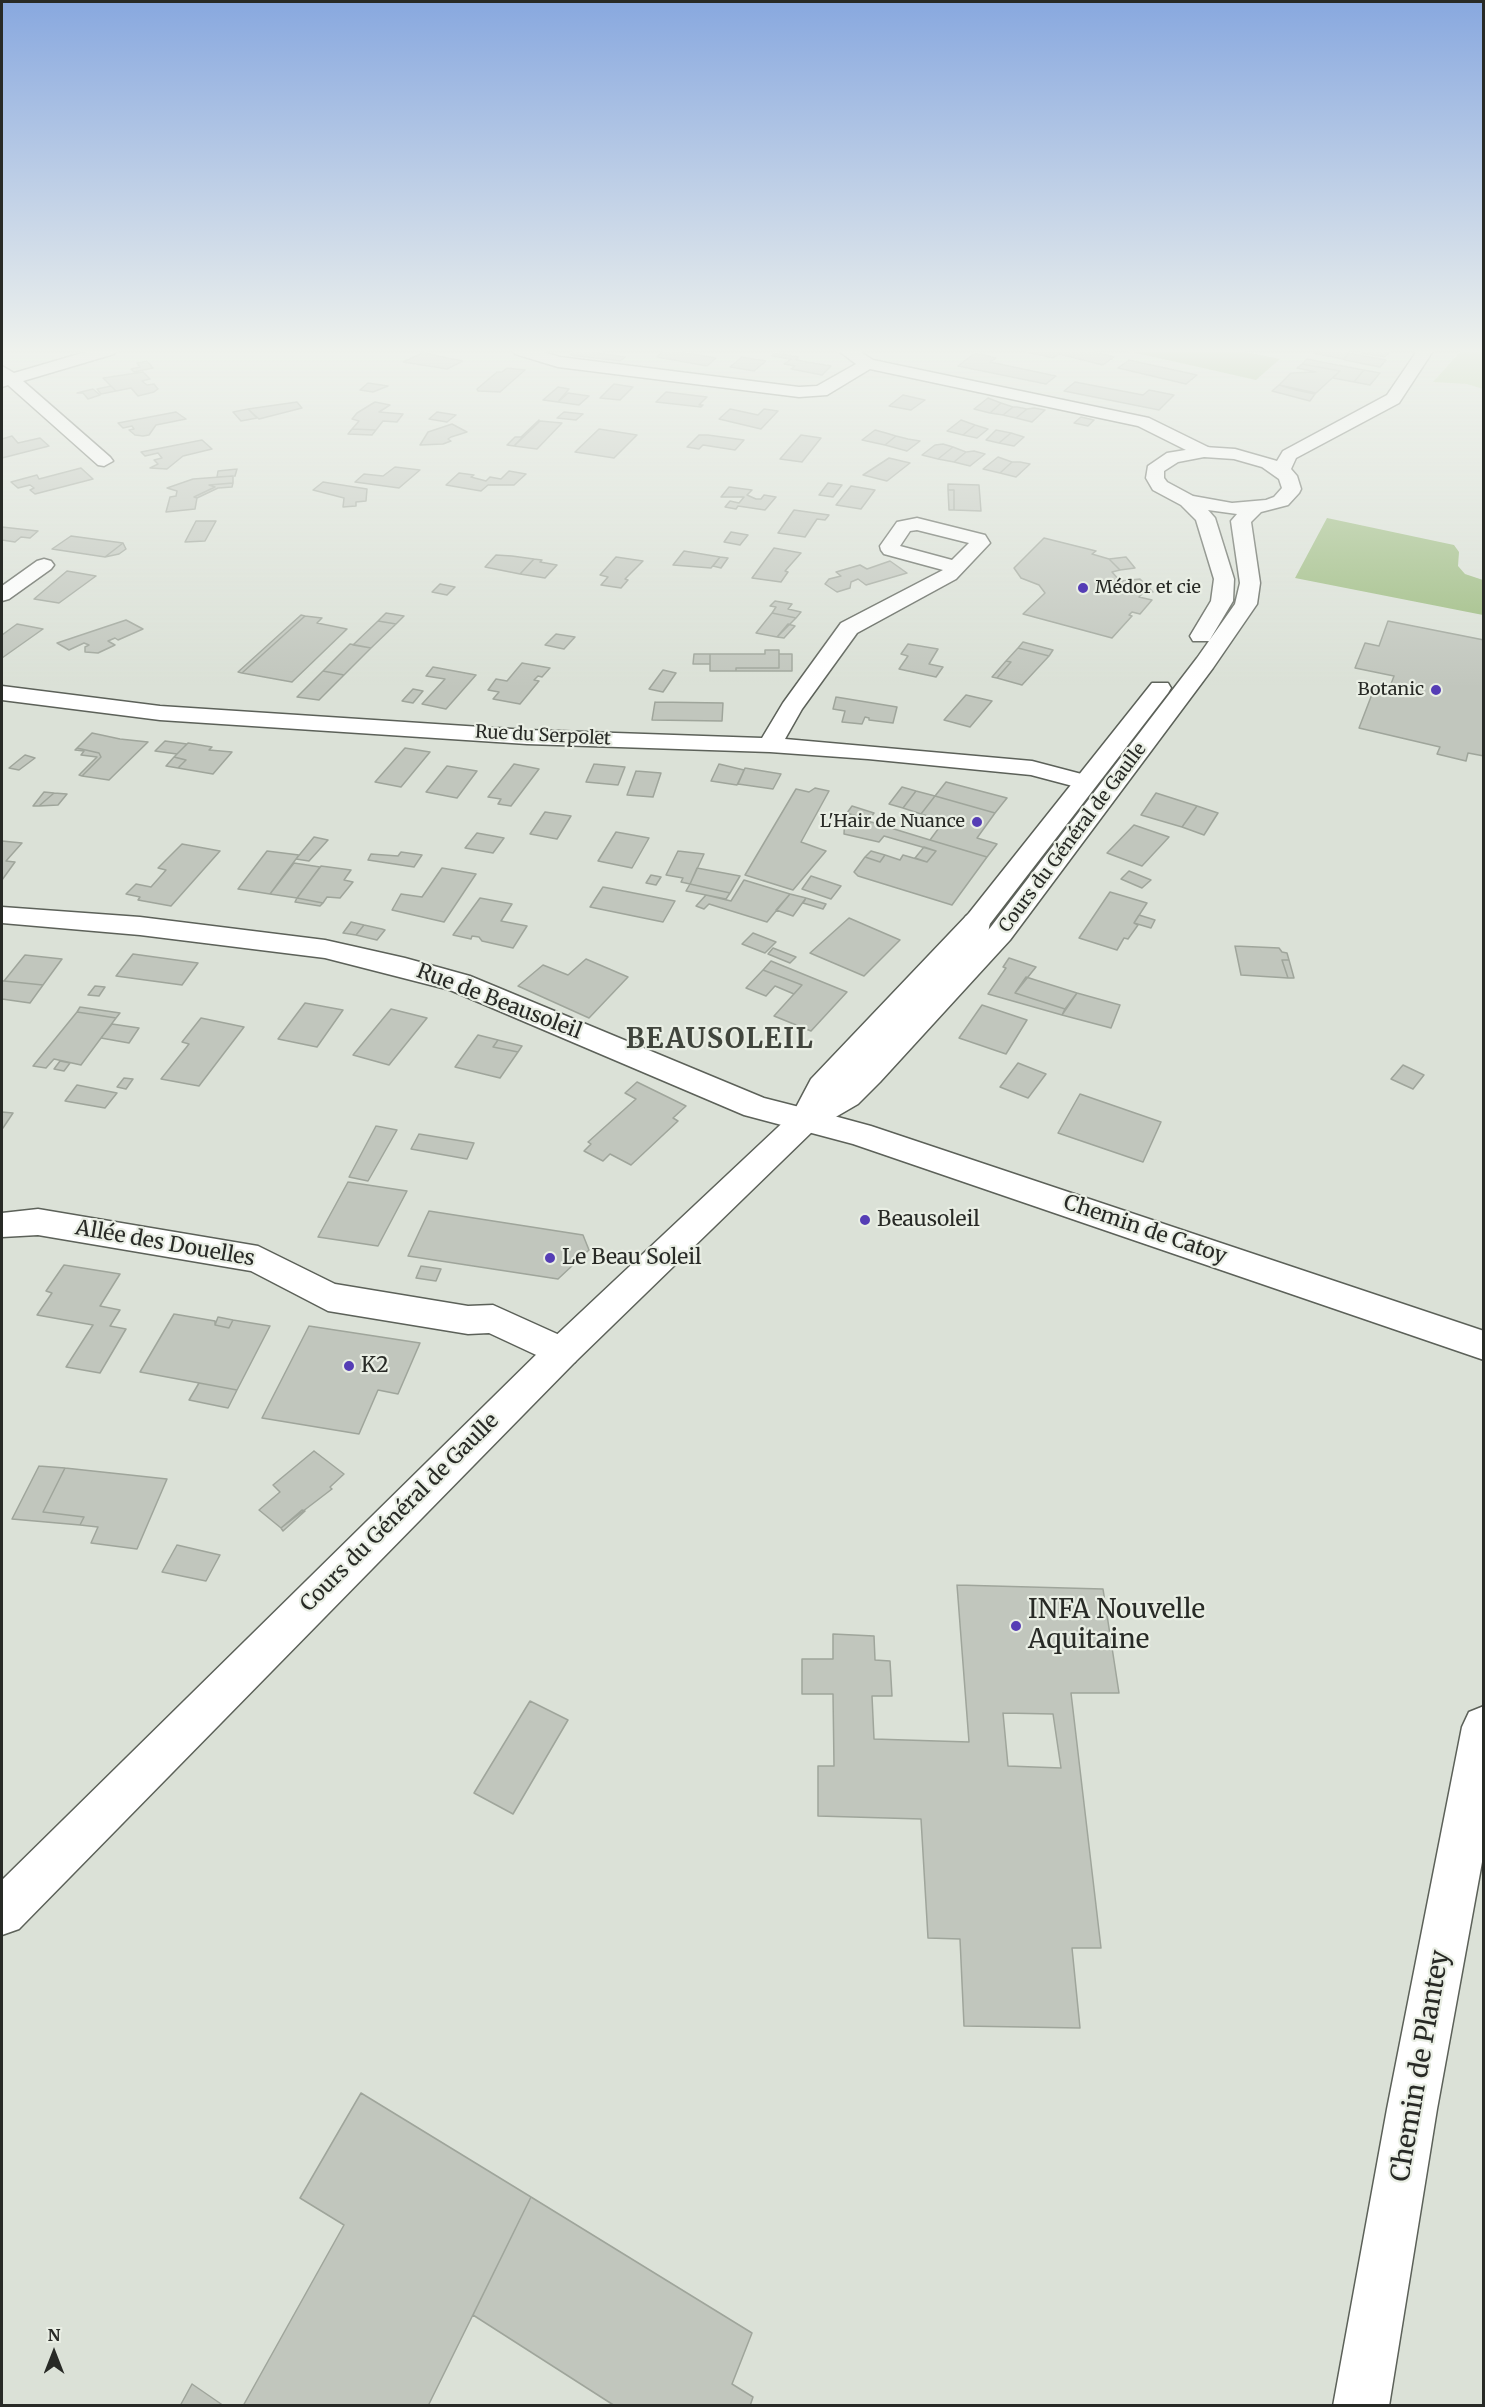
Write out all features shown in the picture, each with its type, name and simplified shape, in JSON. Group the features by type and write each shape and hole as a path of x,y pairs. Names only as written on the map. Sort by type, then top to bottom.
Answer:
{"street":[{"path":"1164,463 1155,470 1155,478 1166,490 1188,501 1232,509 1269,505 1289,495 1292,482 1281,470 1269,463"},
{"path":"1281,470 1284,463"},
{"name":"Cours du Général de Gaulle","path":"2,1911 562,1352 804,1121 847,1096 869,1075 1000,934 1222,601 1224,579 1205,518 1188,501"},
{"name":"Cours du Général de Gaulle","path":"1105,775 1246,604 1250,584 1241,521 1254,508"},
{"path":"770,745 791,708 849,628 881,609 917,594 948,575 956,567"},
{"path":"2,595 37,570 9,570"},
{"name":"Rue du Serpolet","path":"2,693 160,713 527,737 770,745 1105,775"},
{"path":"804,1121 972,945 983,913 1014,894 1105,775"},
{"name":"Rue de Beausoleil","path":"2,915 140,926 303,946 405,967 460,983 738,1100 804,1121"},
{"name":"Chemin de Catoy","path":"804,1121 860,1134 1484,1346"},
{"name":"Allée des Douelles","path":"2,1225 38,1222 258,1259 328,1297 468,1320 493,1319 562,1352"},
{"name":"Chemin de Plantey","path":"1361,2406 1414,2097 1484,1727"}],"green space":[{"path":"1327,518 1454,545 1459,552 1458,566 1465,574 1483,580 1483,615 1295,578"}],"building":[{"path":"174,463 167,469 150,468 158,464"},
{"path":"881,463 910,463 887,481 863,475"},
{"path":"990,463 1011,463 1000,473 983,469"},
{"path":"1011,463 1030,464 1016,477 1000,473"},
{"path":"395,467 420,470 399,488 355,482 364,474 383,476"},
{"path":"81,468 93,479 35,494 30,490 34,488 30,485 18,488 11,482 37,475 39,479"},
{"path":"237,469 235,476 217,477 218,471"},
{"path":"509,471 526,474 514,485 488,485 481,491 446,485 459,473 474,475 471,477 486,481 490,477 501,479"},
{"path":"233,476 233,483 209,485 215,487 194,497 197,498 195,509 166,512 170,497 176,496 177,491 167,488 193,479"},
{"path":"323,482 367,489 366,501 356,502 356,506 343,507 344,498 313,490"},
{"path":"233,483 232,487 218,488 197,498 194,497 215,487 209,485"},
{"path":"828,483 842,485 833,497 819,495"},
{"path":"948,484 979,485 981,511 954,510 954,490 948,490"},
{"path":"851,486 875,490 861,509 836,505"},
{"path":"729,487 752,490 747,495 756,499 761,499 764,495 776,497 765,510 738,506 736,509 725,507 730,501 739,503 744,497 721,497"},
{"path":"948,490 954,490 954,510 949,510"},
{"path":"794,510 829,515 825,520 817,519 805,537 778,533"},
{"path":"196,521 216,521 205,541 185,542"},
{"path":"2,527 38,531 30,538 21,537 15,542 2,540"},
{"path":"731,532 748,535 740,545 724,542"},
{"path":"71,536 123,543 105,557 52,549"},
{"name":"Médor et cie","path":"1044,538 1096,551 1092,554 1109,559 1120,570 1112,572 1128,590 1143,593 1139,597 1152,600 1140,614 1132,612 1129,615 1132,616 1112,638 1023,614 1045,593 1039,585 1021,578 1014,568"},
{"path":"123,543 126,549 119,554 105,557"},
{"path":"774,548 801,553 785,571 788,572 781,582 752,578"},
{"path":"684,551 720,557 711,568 673,565"},
{"path":"496,555 534,559 520,574 485,567"},
{"path":"616,557 643,561 625,579 628,580 621,588 601,585 608,577 600,575"},
{"path":"720,557 728,558 721,568 713,566"},
{"path":"1126,557 1135,568 1120,570 1109,559"},
{"path":"534,559 557,565 545,578 520,574"},
{"path":"890,561 907,573 866,585 858,579 851,582 850,588 837,592 825,584 829,579 841,576 836,572 860,565 867,569"},
{"path":"67,571 96,576 59,603 34,599"},
{"path":"1140,579 1153,592 1128,590 1120,581"},
{"path":"440,584 455,587 447,595 432,592"},
{"path":"775,601 792,604 788,609 801,612 796,618 772,613 776,607 770,606"},
{"path":"386,613 404,616 396,624 378,621"},
{"path":"772,613 796,618 777,637 756,633"},
{"path":"301,615 305,616 242,673 238,672"},
{"path":"305,616 322,618 317,623 347,629 292,682 242,673"},
{"path":"126,620 143,629 118,640 115,638 108,641 115,645 98,653 85,652 85,647 89,645 84,643 69,650 57,643"},
{"path":"378,621 396,624 371,648 353,645"},
{"name":"Botanic","path":"1388,621 1484,640 1484,756 1468,753 1466,761 1437,754 1440,747 1359,728 1374,689 1388,692 1394,676 1355,668 1365,643 1379,646"},
{"path":"17,624 43,629 2,658 2,635"},
{"path":"788,624 795,626 784,638 777,637"},
{"path":"556,634 575,637 564,649 545,645"},
{"path":"1023,642 1053,650 1049,656 1018,648"},
{"path":"350,644 371,648 344,675 323,671"},
{"path":"908,644 938,649 929,664 943,667 936,677 899,669 908,656 901,654"},
{"path":"1018,648 1049,656 1022,685 997,678 1011,662 1006,661"},
{"path":"765,650 779,650 779,668 736,668 736,671 710,671 710,654 765,654"},
{"path":"694,654 710,654 710,664 693,664"},
{"path":"779,654 792,654 792,671 736,671 736,668 779,668"},
{"path":"1006,661 1011,662 997,678 992,677"},
{"path":"522,663 550,668 542,677 538,676 534,680 539,681 520,704 493,699 499,692 488,690 496,679 507,681"},
{"path":"433,667 476,675 446,709 422,704 445,679 426,676"},
{"path":"663,670 676,673 663,692 649,689"},
{"path":"323,671 344,675 319,700 297,697"},
{"path":"413,689 423,691 413,703 402,701"},
{"path":"966,695 992,701 970,727 944,720"},
{"path":"836,697 897,707 893,723 869,720 865,717 862,724 842,722 845,711 833,709"},
{"path":"655,702 723,703 722,721 652,720"},
{"path":"92,733 148,742 109,780 82,776 101,757 99,753 77,748"},
{"path":"165,741 187,744 177,754 155,751"},
{"path":"188,743 212,747 209,750 232,752 213,774 178,768 186,760 174,757"},
{"path":"77,748 99,753 101,757 82,776 79,775 97,757 81,755 84,751 75,750"},
{"path":"405,748 430,752 401,787 375,782"},
{"path":"25,755 35,758 19,770 9,768"},
{"path":"174,757 186,760 178,768 166,766"},
{"path":"514,764 539,769 511,806 498,804 501,799 488,797"},
{"path":"594,764 625,767 618,785 586,782"},
{"path":"719,764 744,770 737,785 711,781"},
{"path":"447,766 477,771 457,798 426,792"},
{"path":"745,768 781,774 773,789 738,784"},
{"path":"636,771 661,773 653,797 627,795"},
{"path":"946,782 1007,798 995,813 935,796"},
{"path":"902,787 916,791 903,808 889,804"},
{"path":"815,788 829,791 801,842 826,851 793,890 745,875 796,789 809,792"},
{"path":"916,791 935,796 921,814 903,808"},
{"path":"44,792 54,793 39,806 33,806"},
{"path":"54,793 67,794 58,805 39,806"},
{"path":"1156,793 1197,806 1182,827 1141,815"},
{"path":"935,796 995,813 977,838 997,844 987,857 930,840 944,821 921,814"},
{"path":"852,806 874,813 869,820 847,813"},
{"path":"1197,806 1218,813 1204,835 1182,827"},
{"path":"545,812 571,816 557,839 530,834"},
{"path":"845,814 987,857 952,905 858,876 854,872 865,857 880,862 885,855 900,860 903,855 927,862 936,851 884,836 879,842 844,834"},
{"path":"1134,825 1169,837 1142,866 1107,853"},
{"path":"616,832 649,838 632,868 598,861"},
{"path":"477,833 504,838 493,853 465,848"},
{"path":"314,837 328,840 309,861 296,859"},
{"path":"2,841 22,843 6,861 15,862 2,880"},
{"path":"182,844 220,851 171,906 138,900 140,897 126,894 136,884 151,887 166,870 158,868"},
{"path":"924,847 936,851 927,862 915,858"},
{"path":"267,851 299,855 270,894 238,889"},
{"path":"678,851 704,854 690,884 681,882 683,878 666,875"},
{"path":"871,851 885,855 880,862 865,857"},
{"path":"401,852 422,855 414,867 368,860 371,854 398,856"},
{"path":"294,863 320,867 297,898 270,894"},
{"path":"321,866 351,870 344,880 353,882 340,898 327,897 323,903 297,898"},
{"path":"442,868 476,874 444,922 392,910 401,894 422,897"},
{"path":"697,868 740,876 730,893 690,884"},
{"path":"1129,871 1151,880 1142,888 1121,879"},
{"path":"651,875 661,877 656,885 646,883"},
{"path":"811,876 841,886 831,899 802,889"},
{"path":"744,880 790,894 767,922 709,904 704,909 696,906 706,895 731,901"},
{"path":"690,884 730,893 726,899 686,891"},
{"path":"603,887 675,901 663,922 590,907"},
{"path":"1110,892 1147,903 1134,923 1138,925 1128,939 1124,938 1117,950 1079,938"},
{"path":"790,894 806,898 793,916 776,910"},
{"path":"297,898 323,903 320,906 295,902"},
{"path":"480,898 512,904 501,921 527,926 513,948 482,941 479,937 472,936 471,939 453,935"},
{"path":"806,898 826,904 823,909 803,903"},
{"path":"1139,915 1155,920 1151,928 1134,923"},
{"path":"849,918 900,940 864,976 810,953"},
{"path":"351,922 364,925 356,935 343,933"},
{"path":"364,925 385,930 377,940 356,935"},
{"path":"753,933 776,942 765,953 742,944"},
{"path":"1235,946 1279,948 1282,952 1287,953 1289,960 1282,960 1288,978 1241,975"},
{"path":"773,948 796,957 790,963 768,954"},
{"path":"133,954 198,963 182,985 116,976"},
{"path":"25,955 62,959 43,985 4,981"},
{"path":"1009,958 1036,967 1015,993 1065,1009 1062,1015 988,994 1006,968 1003,967"},
{"path":"586,959 628,977 589,1018 518,986 543,965 568,975"},
{"path":"1282,960 1289,960 1294,978 1288,978"},
{"path":"771,961 847,992 811,1031 774,1016 802,985 763,970"},
{"path":"763,970 802,985 794,994 775,986 766,996 746,988"},
{"path":"1026,977 1077,993 1065,1009 1015,993"},
{"path":"2,981 43,985 30,1003 2,999"},
{"path":"95,986 105,987 99,996 88,995"},
{"path":"1077,993 1120,1005 1111,1028 1062,1015"},
{"path":"305,1003 343,1010 317,1047 278,1039"},
{"path":"982,1005 1027,1020 1006,1054 959,1038"},
{"path":"80,1007 120,1013 116,1018 77,1012"},
{"path":"391,1009 427,1018 389,1065 353,1055"},
{"path":"77,1012 116,1018 81,1065 54,1059 46,1068 33,1066"},
{"path":"201,1018 244,1027 199,1086 161,1079 189,1044 182,1042"},
{"path":"112,1024 139,1028 129,1043 101,1038"},
{"path":"478,1035 498,1040 493,1047 518,1052 500,1078 455,1067"},
{"path":"498,1040 522,1046 518,1052 493,1047"},
{"path":"60,1061 70,1063 64,1071 54,1069"},
{"path":"1018,1063 1046,1074 1028,1098 1000,1087"},
{"path":"1403,1065 1424,1075 1413,1089 1391,1079"},
{"path":"124,1078 133,1079 126,1089 117,1087"},
{"path":"637,1082 686,1106 673,1118 678,1121 631,1165 610,1154 603,1161 584,1151 591,1144 588,1142 636,1099 625,1093"},
{"path":"77,1085 117,1093 105,1108 65,1101"},
{"path":"1080,1094 1161,1122 1143,1162 1058,1133"},
{"path":"2,1112 13,1113 3,1128 2,1128"},
{"path":"376,1126 397,1130 368,1181 349,1177"},
{"path":"419,1134 474,1143 467,1159 411,1149"},
{"path":"348,1182 407,1191 378,1246 318,1237"},
{"path":"429,1211 583,1235 589,1250 558,1279 408,1256"},
{"path":"64,1265 120,1274 100,1306 120,1310 110,1326 126,1329 100,1373 66,1367 93,1325 37,1315 52,1293 46,1291"},
{"path":"421,1266 441,1269 436,1281 416,1278"},
{"path":"174,1314 215,1321 215,1325 229,1328 233,1320 270,1326 237,1390 140,1372"},
{"path":"218,1317 233,1320 229,1328 215,1325"},
{"name":"K2","path":"309,1326 420,1343 398,1394 378,1390 359,1434 262,1418"},
{"path":"199,1383 237,1390 228,1408 189,1400"},
{"path":"314,1451 344,1474 330,1487 332,1489 281,1528 259,1510 280,1492 273,1485"},
{"path":"39,1466 65,1468 43,1512 84,1517 80,1525 12,1519"},
{"path":"65,1468 167,1479 137,1549 91,1543 98,1527 80,1525 84,1517 43,1512"},
{"path":"302,1510 305,1511 283,1531 281,1528"},
{"path":"177,1545 220,1555 206,1581 162,1572"},
{"path":"957,1585 1103,1589 1119,1693 1071,1693 1101,1948 1072,1948 1080,2028 964,2026 960,1939 928,1938 921,1819 818,1816 818,1766 834,1766 833,1694 802,1694 802,1659 833,1659 833,1634 874,1636 875,1660 890,1661 892,1696 872,1696 874,1739 969,1742","holes":["1003,1713 1053,1714 1061,1768 1008,1766"]},
{"path":"530,1701 568,1720 513,1814 474,1793"},
{"path":"361,2093 531,2197 428,2406 243,2406 344,2225 300,2198"},
{"path":"531,2197 752,2333 732,2384 753,2397 750,2406 615,2406 473,2315"},
{"path":"192,2384 224,2406 180,2406"}],"place":[{"name":"Médor et cie","path":"1083,588"},
{"name":"Botanic","path":"1436,690"},
{"name":"L'Hair de Nuance","path":"977,822"},
{"name":"Beausoleil","path":"865,1220"},
{"name":"Le Beau Soleil","path":"550,1258"},
{"name":"K2","path":"349,1366"},
{"name":"INFA Nouvelle Aquitaine","path":"1016,1626"}],"district":[{"name":"BEAUSOLEIL","path":"720,1040"}]}
